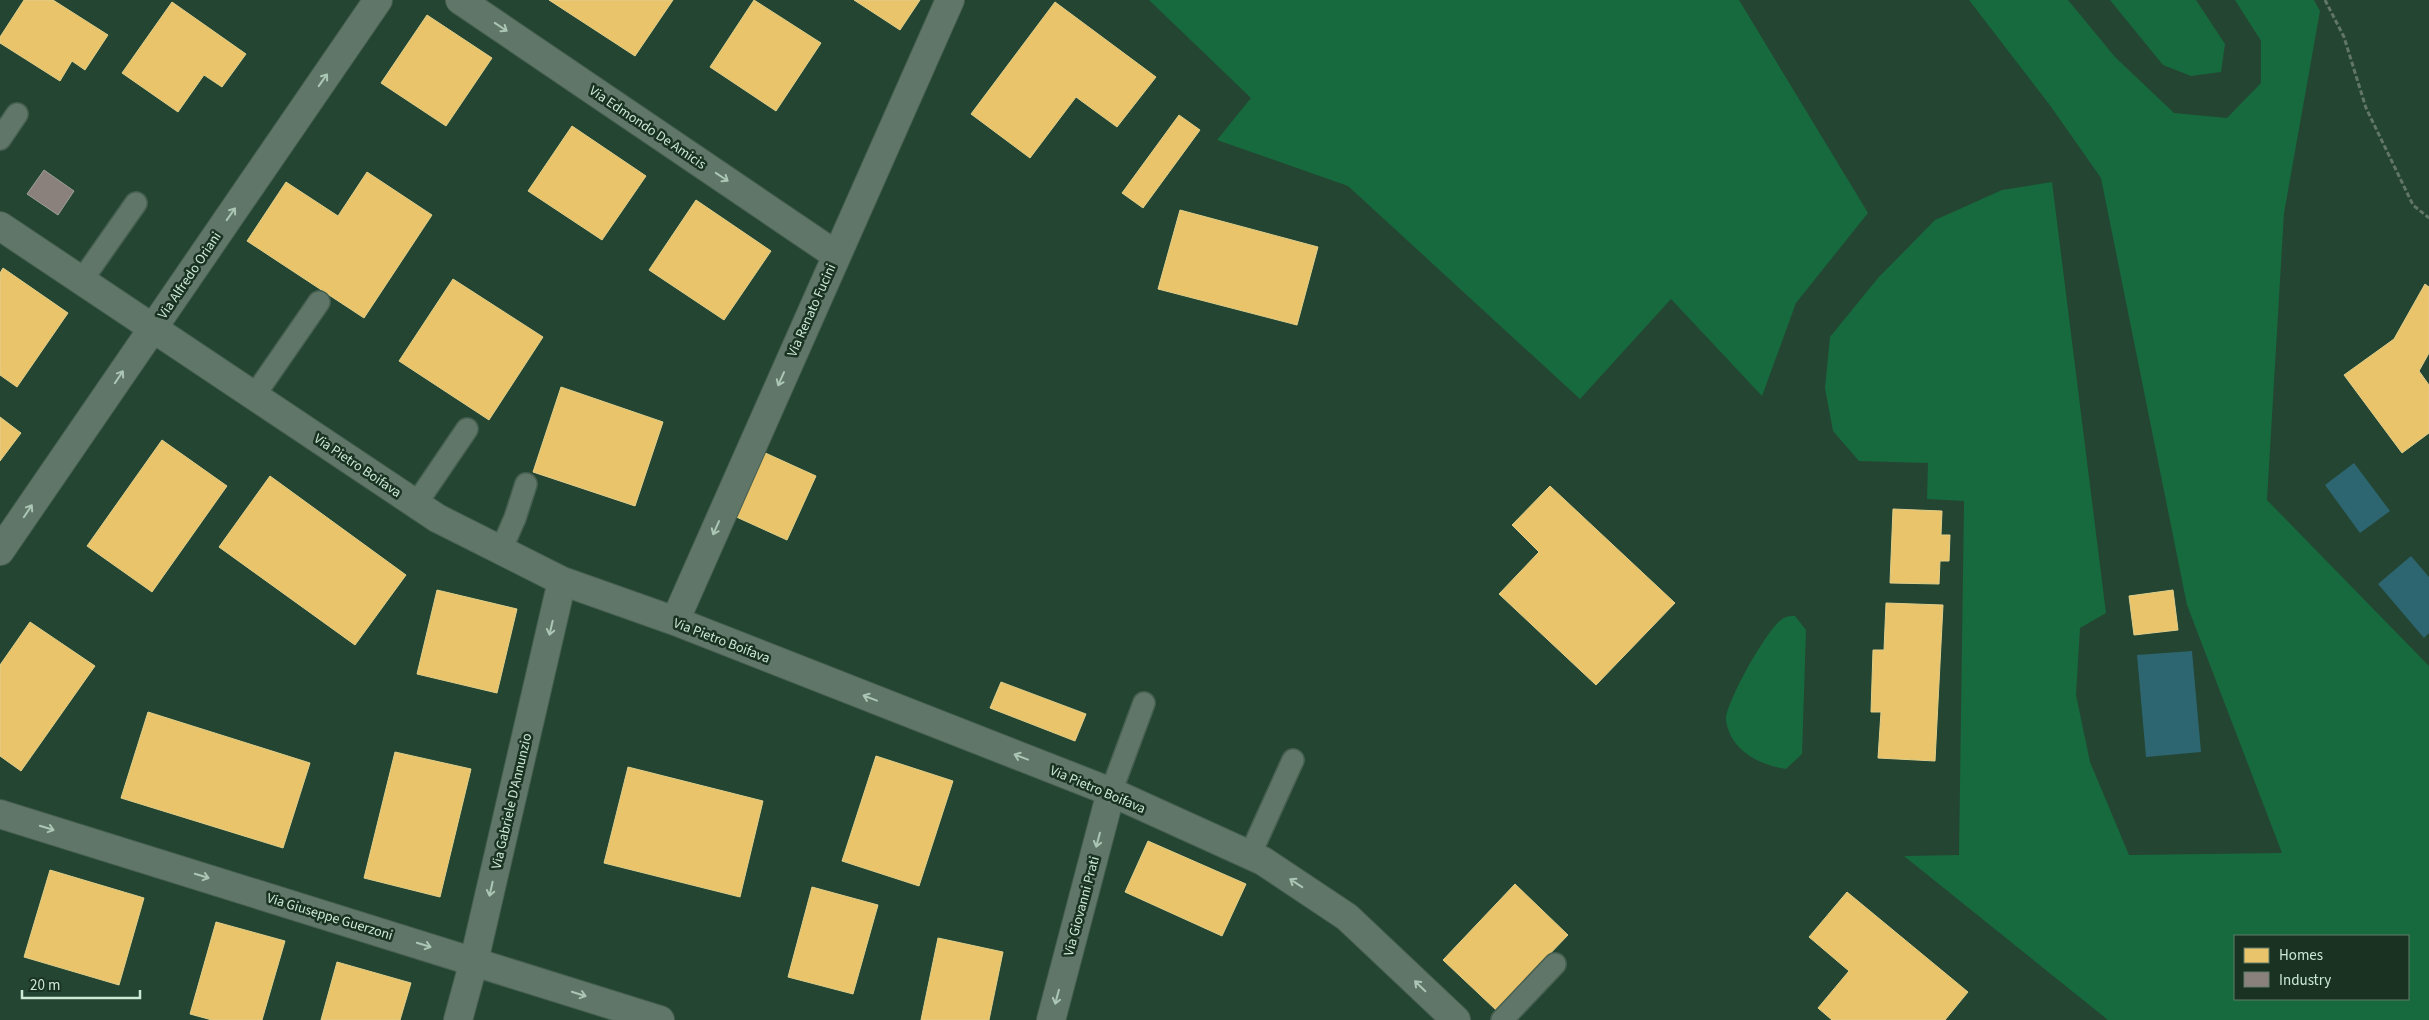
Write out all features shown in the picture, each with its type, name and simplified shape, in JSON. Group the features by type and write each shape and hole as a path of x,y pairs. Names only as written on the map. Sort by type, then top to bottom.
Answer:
{"street":[{"name":"Via Alfredo Oriani","path":"0,551 378,0"},
{"name":"Via Edmondo De Amicis","path":"460,0 836,255"},
{"name":"Via Renato Fucini","path":"675,621 950,0"},
{"name":"Via Pietro Boifava","path":"0,226 154,327 437,518 562,580 675,621 1111,792 1263,861 1348,917 1456,1020"},
{"name":"Via Gabriele D'Annunzio","path":"458,1020 474,961 562,580"},
{"name":"Via Giovanni Prati","path":"1051,1020 1111,792"},
{"name":"Via Giuseppe Guerzoni","path":"0,814 660,1020"}],"lane":[{"path":"0,139 17,114"},
{"path":"82,280 136,203"},
{"path":"254,396 319,302"},
{"path":"416,504 467,429"},
{"path":"501,550 515,518 526,484"},
{"path":"1111,792 1144,703"},
{"path":"1250,855 1293,760"},
{"path":"1502,1020 1555,964"}],"path":[{"path":"2324,0 2344,38 2366,108 2413,205 2429,218"}],"green space":[{"path":"1149,0 1739,0 1868,213 1796,303 1762,396 1671,299 1580,399 1348,186 1217,140 1251,98"},
{"path":"1969,0 2068,0 2115,57 2174,113 2227,118 2261,83 2261,41 2235,0 2314,0 2320,11 2284,213 2267,500 2429,666 2429,1020 2108,1020 1904,856 1959,855 1964,501 1927,499 1928,463 1859,461 1833,431 1825,388 1830,337 1878,278 1935,220 2002,190 2052,182 2106,613 2080,628 2076,695 2090,762 2129,855 2282,853 2187,605 2101,178 2049,104"},
{"path":"2110,0 2196,0 2225,44 2221,72 2191,76 2163,65"},
{"path":"1795,616 1806,630 1802,754 1786,769 1766,764 1747,754 1733,740 1726,720 1740,682 1768,634 1785,617"}],"water":[{"path":"2354,463 2390,511 2360,533 2325,485"},
{"path":"2411,556 2429,577 2429,633 2424,638 2378,584"},
{"path":"2192,651 2201,752 2146,757 2137,655"}],"building: Homes":[{"path":"24,0 53,0 108,35 85,70 72,61 60,81 0,43 0,37"},
{"path":"549,0 673,0 635,56"},
{"path":"754,0 821,43 776,111 710,67"},
{"path":"854,0 920,0 900,30"},
{"path":"172,2 246,54 222,87 204,75 178,112 122,73"},
{"path":"1055,2 1156,77 1117,127 1076,97 1030,158 971,114"},
{"path":"427,15 492,58 446,126 381,83"},
{"path":"1179,115 1200,130 1143,208 1122,193"},
{"path":"572,126 646,176 602,240 528,191"},
{"path":"367,172 432,215 364,318 247,241 286,182 338,216"},
{"path":"696,200 771,251 724,320 649,270"},
{"path":"1180,210 1318,247 1297,325 1158,289"},
{"path":"3,268 68,313 17,387 0,375 0,273"},
{"path":"453,279 543,337 489,420 399,361"},
{"path":"2425,284 2429,287 2429,353 2419,371 2429,385 2429,433 2402,453 2344,375 2394,339"},
{"path":"561,387 663,422 635,506 533,472"},
{"path":"0,417 21,433 0,461"},
{"path":"162,440 227,486 152,592 87,546"},
{"path":"761,451 816,476 787,540 732,515"},
{"path":"270,476 406,575 355,645 219,547"},
{"path":"1550,486 1675,603 1596,685 1499,594 1539,552 1512,525"},
{"path":"1893,509 1942,511 1941,535 1950,535 1949,561 1940,561 1939,584 1890,583"},
{"path":"437,590 517,609 497,693 417,674"},
{"path":"2173,590 2178,630 2134,635 2129,596"},
{"path":"1886,603 1943,605 1935,761 1878,758 1881,712 1871,712 1873,650 1884,650"},
{"path":"30,622 95,666 21,771 0,756 0,665"},
{"path":"1001,682 1086,714 1075,741 990,708"},
{"path":"148,712 310,763 283,848 121,798"},
{"path":"395,752 471,769 440,897 364,878"},
{"path":"876,756 953,781 919,886 842,861"},
{"path":"628,767 763,801 740,897 604,863"},
{"path":"1148,841 1246,884 1222,936 1125,892"},
{"path":"50,870 144,898 119,985 24,957"},
{"path":"1515,884 1568,935 1496,1010 1443,960"},
{"path":"812,887 878,905 853,994 788,977"},
{"path":"1847,892 1968,992 1945,1020 1832,1020 1818,1008 1849,971 1809,937"},
{"path":"216,922 285,941 262,1020 212,1020 190,1014"},
{"path":"938,938 1003,952 989,1020 921,1020"},
{"path":"337,962 411,983 400,1020 321,1020"}],"building: Industry":[{"path":"44,170 74,191 58,215 27,194"}]}
